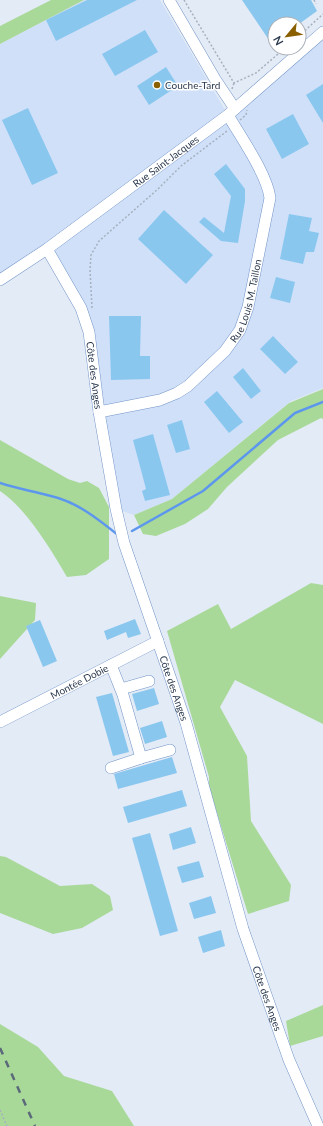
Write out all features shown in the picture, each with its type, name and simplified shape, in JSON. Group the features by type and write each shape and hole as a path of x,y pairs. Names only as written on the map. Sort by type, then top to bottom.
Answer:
{"street":[{"name":"Rue Louis M. Taillon","path":"99,412 160,400 177,393 188,386 225,351 240,330 248,307 270,198 269,190 263,176 234,125 235,109 215,79 169,0"},
{"name":"Rue Saint-Jacques","path":"0,280 47,249 235,109 323,32"},
{"name":"Côte des Anges","path":"47,249 81,308 89,332 99,412 119,526 186,723 243,929 289,1060 318,1126"},
{"name":"Montée Dobie","path":"0,722 158,641"},
{"path":"111,665 121,690 142,758"},
{"path":"121,690 149,681"},
{"path":"111,768 170,750"}],"path":[{"path":"184,0 234,83"},
{"path":"314,0 316,4"},
{"path":"307,29 323,14"},
{"path":"231,92 234,83 256,73 276,56"},
{"path":"92,309 90,270 91,255 99,241 158,189 181,166 246,115 247,111 235,109"},
{"path":"0,1110 7,1126"}],"shaded area":[{"path":"84,0 160,0 228,115 298,56 307,56 307,48 323,35 323,388 291,401 172,499 134,515 116,509 89,332 47,250 0,280 0,44"}],"green space":[{"path":"51,0 84,0 0,44 0,26"},
{"path":"323,389 323,419 321,418 278,440 227,487 208,509 185,524 156,536 143,534 134,515 172,499 289,403"},
{"path":"0,440 68,479 80,483 87,481 99,488 109,507 109,559 86,575 67,577 29,519 20,508 0,491"},
{"path":"311,583 323,585 323,724 235,680 220,707 247,756 251,821 291,885 289,901 248,914 209,787 209,777 167,631 218,604 231,629"},
{"path":"0,596 36,603 35,620 0,659"},
{"path":"0,856 6,857 60,886 92,884 110,896 113,910 82,928 53,934 0,913"},
{"path":"323,1005 323,1036 290,1046 286,1021"},
{"path":"0,1024 38,1047 64,1076 112,1091 134,1126 0,1126"}],"building":[{"path":"87,0 137,0 56,41 46,20"},
{"path":"242,0 311,0 317,11 307,18 307,16 267,16 267,37"},
{"path":"145,30 158,52 115,76 102,54"},
{"path":"166,67 178,86 149,105 137,86"},
{"path":"323,84 323,123 306,95"},
{"path":"28,108 58,173 32,185 2,120"},
{"path":"293,114 309,144 282,159 266,129"},
{"path":"226,164 245,189 245,201 238,243 221,241 199,222 204,217 224,233 231,196 214,174"},
{"path":"164,210 213,255 186,284 138,239"},
{"path":"289,214 312,218 309,231 319,233 314,252 306,252 303,264 280,259"},
{"path":"276,277 295,282 290,303 270,298"},
{"path":"109,316 141,316 140,356 150,356 150,379 111,380"},
{"path":"273,336 298,362 285,374 260,349"},
{"path":"243,368 261,391 251,399 233,377"},
{"path":"217,391 243,422 229,433 204,402"},
{"path":"182,420 190,449 176,453 167,425"},
{"path":"153,434 170,495 145,501 142,491 146,489 133,440"},
{"path":"135,619 141,634 128,638 126,632 107,640 104,631"},
{"path":"40,620 57,661 43,667 26,626"},
{"path":"154,688 159,704 137,711 132,694"},
{"path":"112,693 129,752 113,756 96,697"},
{"path":"162,721 167,737 145,744 140,728"},
{"path":"172,757 177,773 118,789 114,774"},
{"path":"182,790 187,806 128,823 123,807"},
{"path":"191,827 196,843 173,850 169,834"},
{"path":"150,833 178,931 160,936 132,838"},
{"path":"199,861 204,877 182,883 177,867"},
{"path":"211,896 216,913 194,919 189,903"},
{"path":"221,930 225,946 203,953 198,937"}],"waterway":[{"path":"132,531 203,491 295,413 323,402"},
{"path":"0,483 70,502 95,517 118,535"}],"railway":[{"path":"0,1048 35,1126"}],"place":[{"name":"Couche-Tard","path":"157,85"}]}
